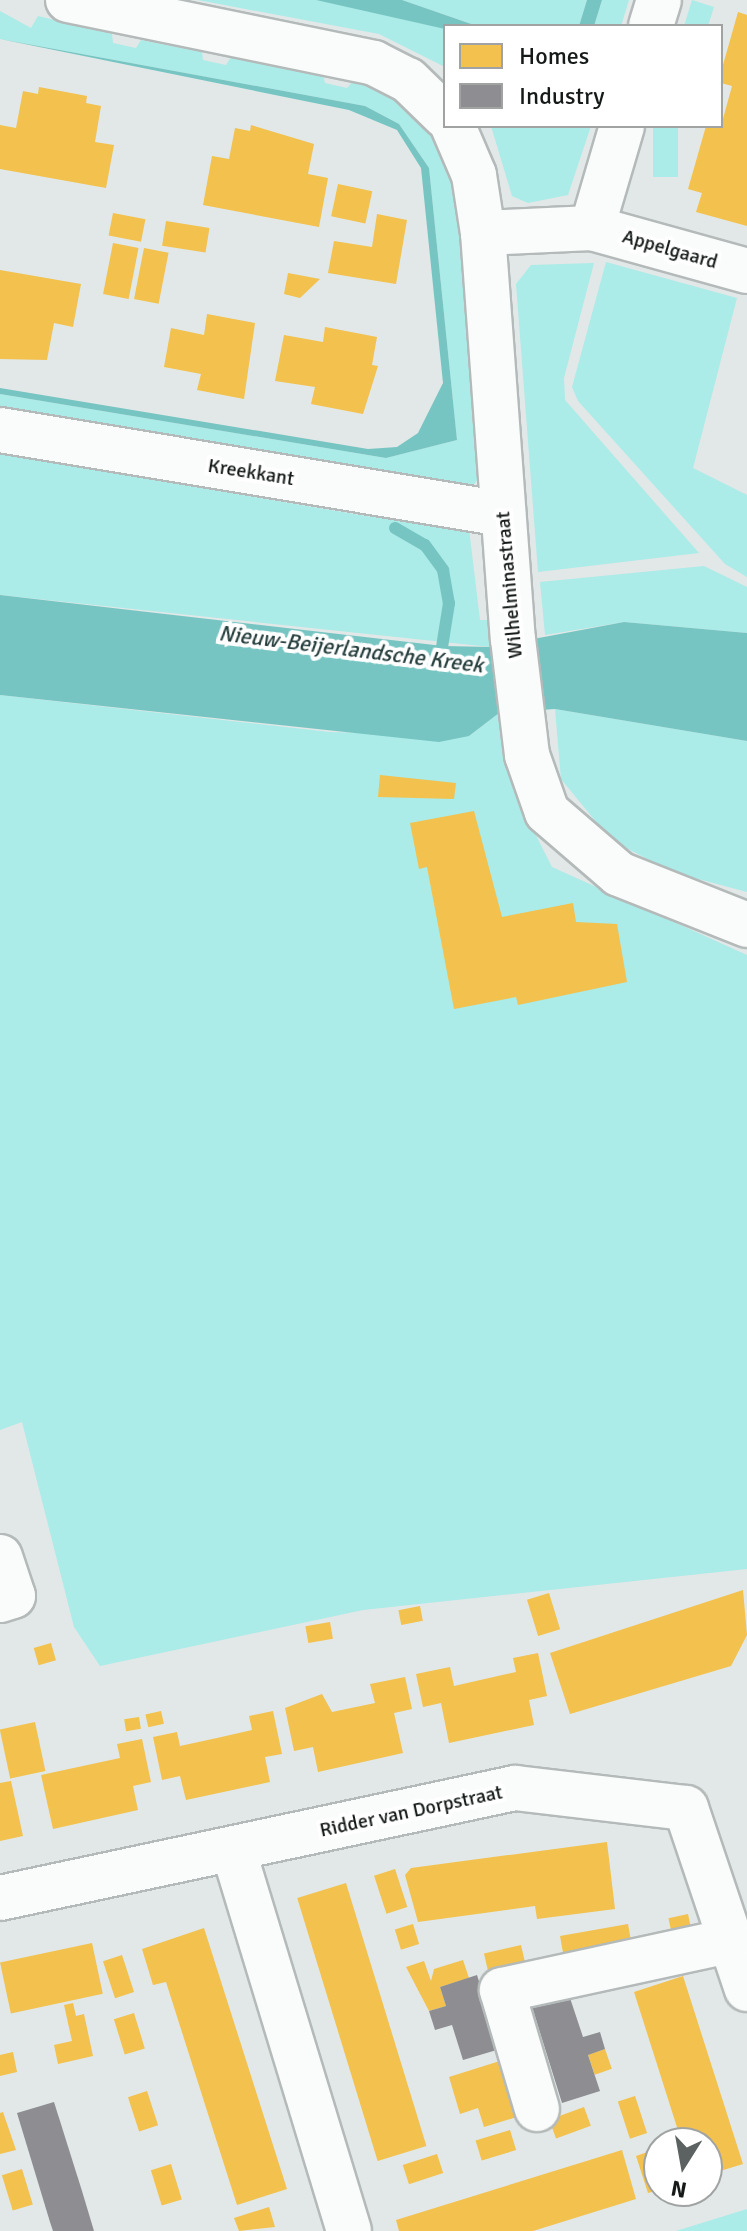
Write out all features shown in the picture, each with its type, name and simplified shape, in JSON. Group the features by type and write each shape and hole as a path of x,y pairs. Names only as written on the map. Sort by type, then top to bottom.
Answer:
{"street":[{"path":"68,0 151,8 374,63 408,80 443,114"},
{"path":"652,24 659,0"},
{"name":"Wilhelminastraat","path":"454,128 474,175 483,233 513,639 523,724 547,812 577,844 619,874 747,925"},
{"path":"592,228 621,128"},
{"name":"Appelgaard","path":"483,233 592,228 747,271"},
{"name":"Kreekkant","path":"0,430 503,514"},
{"path":"0,1557 13,1596 0,1600"},
{"name":"Ridder van Dorpstraat","path":"0,1898 515,1788 686,1808 747,1989"},
{"path":"233,1849 349,2231"},
{"path":"537,2109 502,1990 729,1941"}],"shaded area":[{"path":"198,0 316,0 422,20 443,28 443,66 379,34"},
{"path":"402,0 587,0 580,24 471,24"},
{"path":"602,0 629,0 622,24 595,24"},
{"path":"692,0 714,7 709,24 685,24"},
{"path":"0,11 31,28 38,16 112,34 113,43 136,48 141,40 202,52 203,60 226,65 231,57 323,75 325,83 347,88 354,80 421,114 449,157 458,204 481,475 472,487 0,417 0,394 386,458 457,440 429,168 399,124 365,106 0,39"},
{"path":"492,128 590,128 568,195 528,203 512,196"},
{"path":"653,128 678,128 678,177 653,177"},
{"path":"606,262 737,298 693,468 747,495 747,577 725,564 578,401 572,387"},
{"path":"594,263 564,378 565,400 699,553 538,572 516,284 531,265"},
{"path":"0,454 372,517 387,507 469,529 480,620 491,620 491,647 0,595"},
{"path":"704,566 747,587 747,633 624,622 545,635 540,582"},
{"path":"0,695 330,732 469,736 499,713 514,792 552,867 747,955 747,1569 363,1610 100,1666 74,1627 22,1422 0,1430"},
{"path":"555,709 747,741 747,892 672,872 611,840 561,779"},
{"path":"747,2209 747,2231 676,2231"}],"water":[{"path":"316,0 402,0 471,24 443,24 443,29"},
{"path":"587,0 602,0 595,24 580,24"},
{"path":"0,39 365,106 399,124 429,168 457,440 386,458 0,394 0,388 368,449 397,447 418,433 443,383 421,168 397,130 349,110"},
{"name":"Nieuw-Beijerlandsche Kreek","path":"0,595 443,646 491,647 624,622 747,633 747,741 555,709 499,713 469,736 439,742 0,695"}],"building: Homes":[{"path":"738,12 747,15 747,226 696,212 702,193 688,189 705,128 723,128 732,86 723,84 723,65"},
{"path":"39,87 87,96 86,103 101,106 95,142 114,145 106,188 0,169 0,125 16,128 23,91 38,94"},
{"path":"251,125 314,144 308,174 328,178 319,227 203,205 212,156 229,159 235,128 250,131"},
{"path":"338,184 372,191 365,224 331,216"},
{"path":"113,213 145,219 141,242 109,236"},
{"path":"377,214 407,220 396,284 328,273 334,241 372,247"},
{"path":"166,221 209,228 206,253 162,246"},
{"path":"113,243 139,248 129,299 103,294"},
{"path":"144,248 169,253 159,304 134,299"},
{"path":"0,270 81,284 73,327 54,323 47,360 0,359"},
{"path":"288,273 320,279 300,298 284,294"},
{"path":"207,314 255,323 244,399 197,390 201,374 164,367 171,328 204,335"},
{"path":"325,327 377,337 372,365 378,366 363,414 311,404 315,387 275,381 284,335 323,342"},
{"path":"380,775 456,783 454,799 378,797"},
{"path":"474,811 502,917 573,903 576,922 617,924 627,982 518,1005 516,997 454,1009 427,867 419,869 410,823"},
{"path":"743,1590 747,1635 731,1666 570,1714 550,1653"},
{"path":"549,1593 560,1629 538,1636 527,1600"},
{"path":"420,1606 423,1621 401,1625 398,1610"},
{"path":"330,1622 333,1639 308,1643 305,1626"},
{"path":"51,1643 56,1660 39,1665 34,1648"},
{"path":"538,1653 547,1696 529,1700 534,1725 449,1743 441,1703 423,1707 416,1674 450,1667 454,1686 516,1672 513,1658"},
{"path":"405,1677 412,1709 394,1713 403,1753 318,1772 313,1747 294,1751 285,1708 322,1694 332,1712 375,1703 370,1684"},
{"path":"161,1711 164,1724 148,1727 145,1715"},
{"path":"273,1711 282,1754 265,1757 270,1782 186,1800 180,1776 162,1780 153,1737 177,1732 180,1746 217,1738 252,1730 249,1716"},
{"path":"139,1717 141,1729 126,1731 124,1719"},
{"path":"35,1722 45,1771 10,1778 0,1729"},
{"path":"142,1739 151,1782 133,1786 138,1810 53,1829 41,1775 120,1758 117,1744"},
{"path":"11,1781 23,1836 0,1841 0,1783"},
{"path":"607,1842 615,1909 537,1919 535,1906 418,1922 405,1875 411,1868"},
{"path":"395,1869 407,1907 386,1914 374,1876"},
{"path":"346,1883 426,2146 378,2161 297,1898"},
{"path":"688,1914 691,1928 671,1932 668,1918"},
{"path":"413,1924 419,1944 401,1950 395,1930"},
{"path":"628,1924 631,1941 563,1953 560,1936"},
{"path":"204,1928 287,2189 237,2205 166,1982 153,1985 142,1949"},
{"path":"92,1943 103,1994 11,2013 0,1963"},
{"path":"521,1945 525,1963 488,1971 484,1954"},
{"path":"122,1955 134,1992 115,1998 103,1961"},
{"path":"463,1960 469,1978 440,1987 446,2006 429,2011 406,1967 424,1961 431,1981 434,1969"},
{"path":"683,1976 743,2164 723,2170 723,2127 677,2127 634,1992"},
{"path":"73,2003 76,2016 84,2014 93,2056 58,2064 54,2045 72,2041 64,2005"},
{"path":"134,2013 145,2048 125,2055 114,2019"},
{"path":"605,2049 612,2069 595,2075 588,2055"},
{"path":"13,2052 17,2072 0,2076 0,2055"},
{"path":"503,2060 520,2116 484,2127 478,2108 460,2114 449,2077"},
{"path":"147,2091 158,2125 139,2131 128,2097"},
{"path":"635,2096 645,2127 643,2134 630,2139 618,2102"},
{"path":"584,2107 591,2126 556,2138 549,2120"},
{"path":"3,2112 16,2150 0,2154 0,2113"},
{"path":"510,2130 516,2150 482,2161 476,2141"},
{"path":"622,2150 636,2199 533,2231 399,2231 396,2220"},
{"path":"437,2154 443,2173 409,2184 403,2165"},
{"path":"643,2154 643,2178 636,2156"},
{"path":"171,2164 182,2199 162,2206 151,2170"},
{"path":"22,2169 33,2204 13,2211 2,2175"},
{"path":"269,2207 275,2227 239,2231 234,2218"}],"building: Industry":[{"path":"477,1975 500,2049 463,2060 452,2025 435,2030 429,2011 446,2006 440,1987"},
{"path":"565,1983 583,2037 600,2032 605,2049 588,2055 600,2091 562,2103 528,1994"},
{"path":"54,2102 94,2231 53,2231 50,2222 17,2113"}],"waterway":[{"name":"Nieuw-Beijerlandsche Kreek","path":"395,528 425,545 443,570 449,603 440,660"}]}
